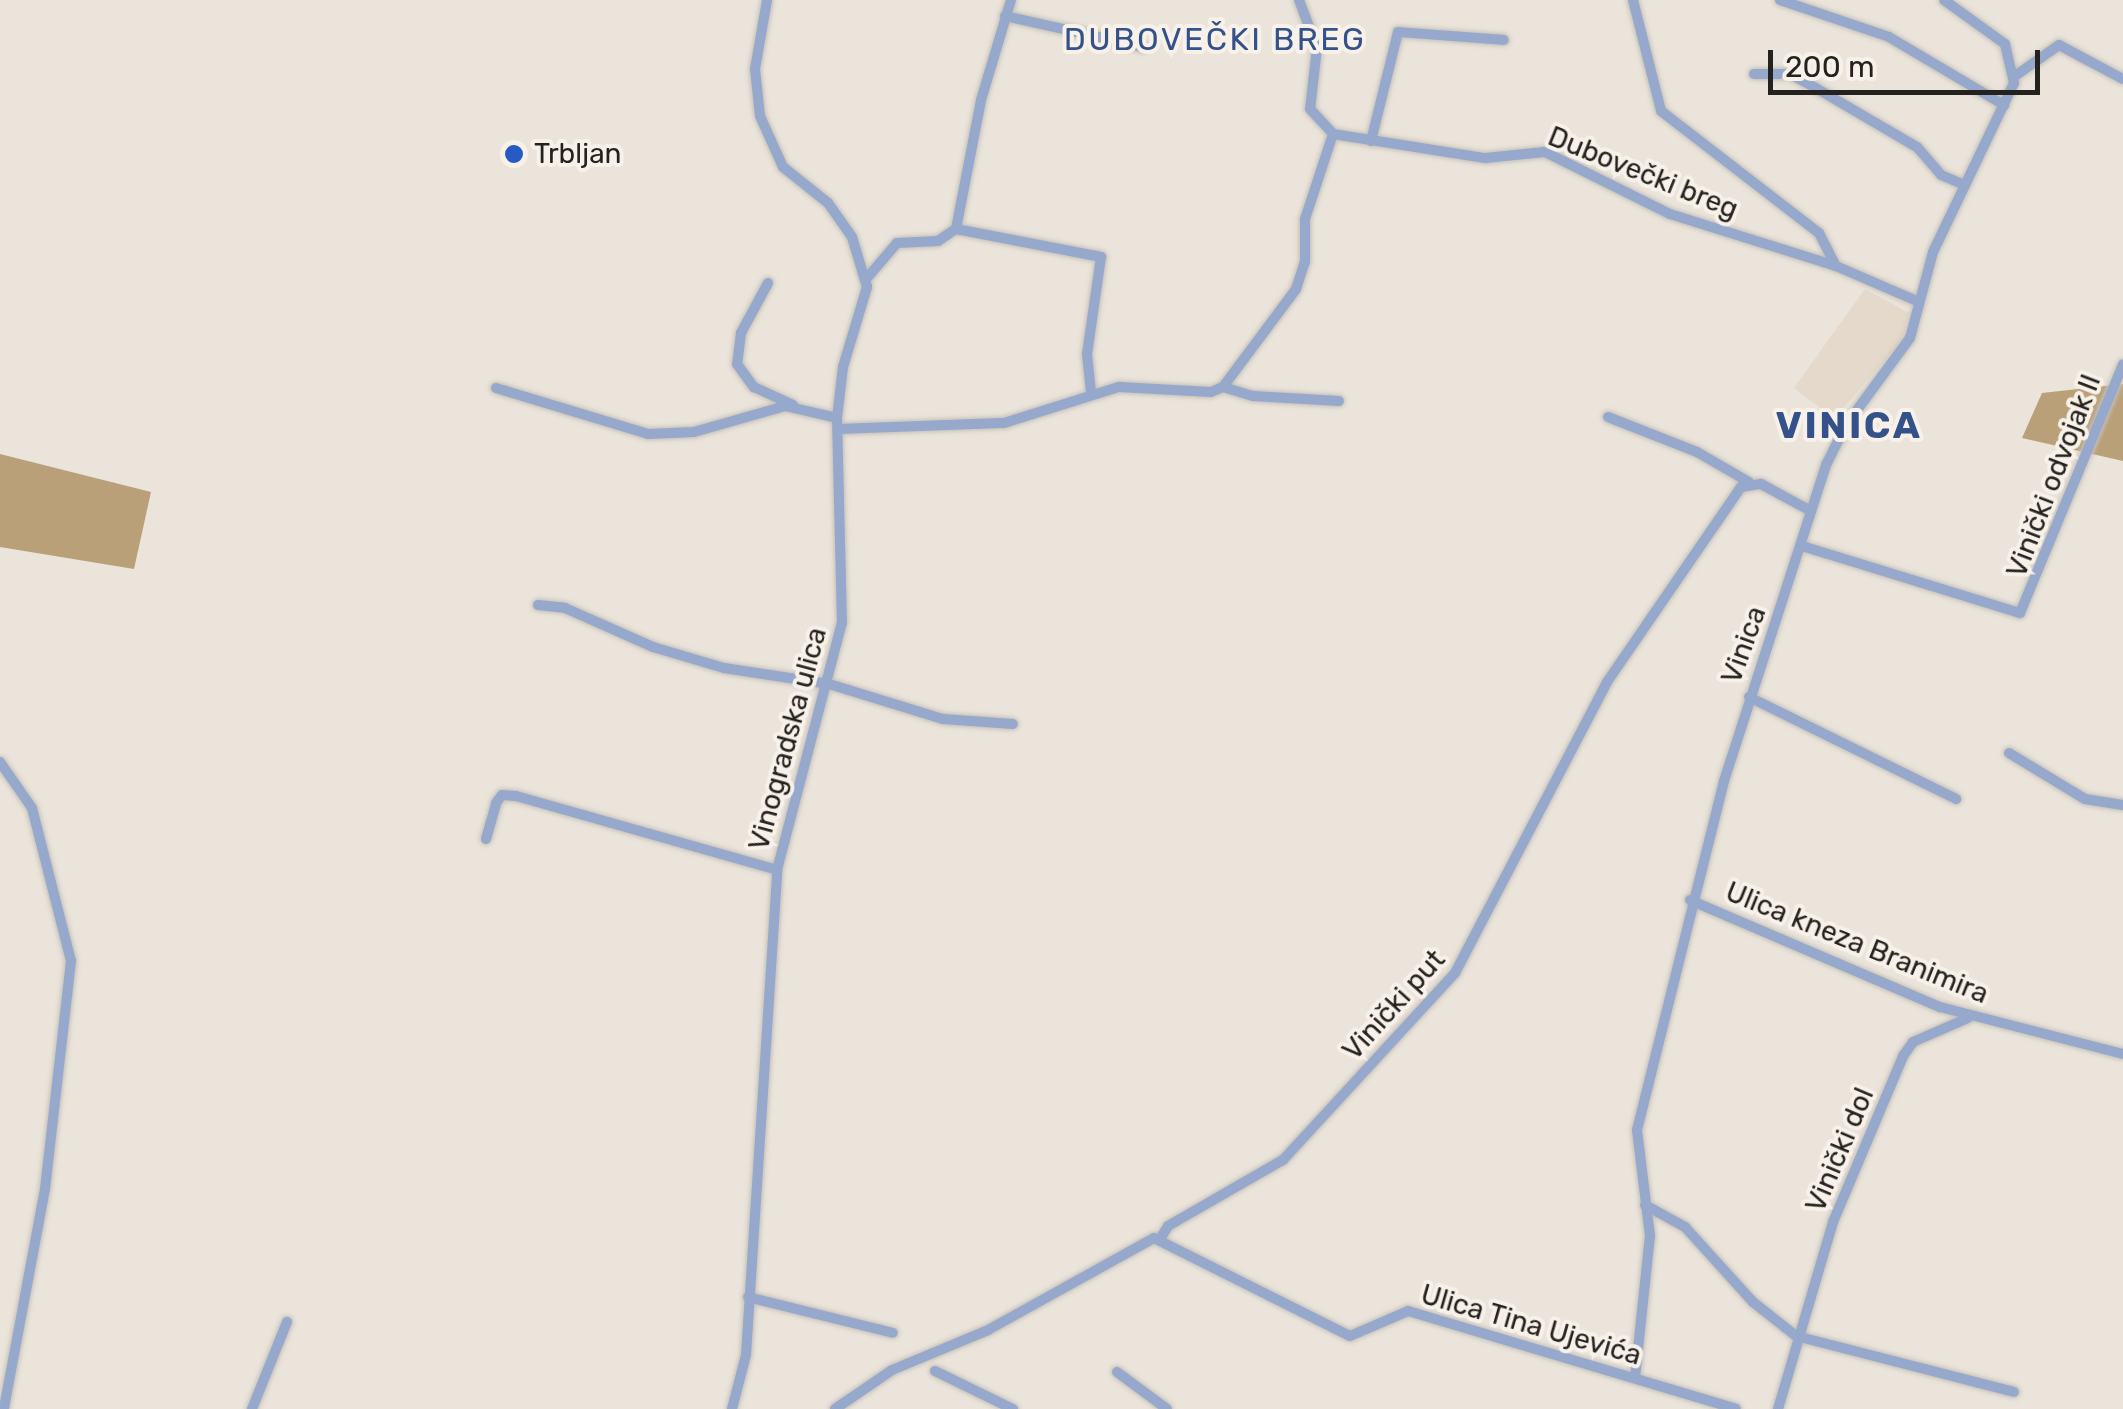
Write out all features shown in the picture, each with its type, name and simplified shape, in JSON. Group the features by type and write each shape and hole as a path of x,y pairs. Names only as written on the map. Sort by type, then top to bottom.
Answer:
{"street":[{"path":"767,0 755,69 760,116 783,167 828,204 852,236 866,278"},
{"path":"866,278 897,243 938,242 956,230 1004,16 1011,0"},
{"path":"768,283 741,333 737,364 754,387 838,423 1004,423 1091,391 1211,392 1223,387 1296,290 1305,262 1305,219 1332,134 1310,109 1316,48 1300,0"},
{"name":"Dubovečki breg","path":"1634,0 1661,111 1818,232 1836,266"},
{"path":"1780,0 1889,37 2004,105"},
{"path":"1944,0 2006,44 2015,76 2059,45 2123,78"},
{"path":"1004,16 1144,47"},
{"path":"1371,141 1398,32 1504,40"},
{"path":"1754,74 1790,74 1810,84 1917,147 1941,175 1964,185"},
{"name":"Vinica","path":"1635,1378 1650,1251 1637,1130 1690,900 1750,697 1840,435 1904,349 1933,252 2015,76"},
{"name":"Dubovečki breg","path":"1332,134 1485,158 1545,152 1670,214 1836,266 1919,302"},
{"path":"956,230 1102,257 1087,354 1091,391"},
{"name":"Vinogradska ulica","path":"732,1409 744,1374 777,870 786,816 829,684 845,595 838,423 866,278"},
{"name":"Vinički odvojak II","path":"1802,546 2020,612 2123,364"},
{"path":"1223,387 1253,396 1339,402"},
{"path":"496,388 534,396 618,430 670,436 794,406"},
{"path":"1608,417 1697,452 1811,511"},
{"name":"Vinički put","path":"835,1409 907,1362 988,1330 1134,1244 1160,1239 1168,1226 1283,1160 1455,973 1607,682 1646,617 1749,482"},
{"path":"538,605 565,608 653,647 724,668 829,684 926,715 1013,724"},
{"path":"1750,697 1956,799"},
{"path":"2009,753 2085,799 2123,805"},
{"path":"0,762 32,808 71,961 45,1189 4,1409"},
{"path":"486,839 496,803 502,796 516,796 777,870"},
{"name":"Ulica kneza Branimira","path":"1690,900 1969,1017 2123,1054"},
{"name":"Vinički dol","path":"1778,1409 1796,1336 1833,1222 1904,1056 1913,1042 1969,1017"},
{"path":"1645,1205 1684,1227 1754,1302 1796,1336 2014,1392"},
{"name":"Ulica Tina Ujevića","path":"1160,1239 1350,1336 1408,1311 1736,1409"},
{"path":"748,1297 893,1333"},
{"path":"252,1409 287,1322"},
{"path":"936,1371 1013,1409"},
{"path":"1117,1372 1167,1409"}],"shaded area":[{"path":"1865,289 1909,313 1902,340 1840,412 1828,414 1794,388"},
{"path":"2123,384 2123,461 2022,438 2042,393"},
{"path":"0,454 151,492 134,569 0,547"}],"place":[{"name":"Trbljan","path":"514,154"}],"district":[{"name":"DUBOVEČKI BREG","path":"1215,39"},
{"name":"VINICA","path":"1849,426"}]}
